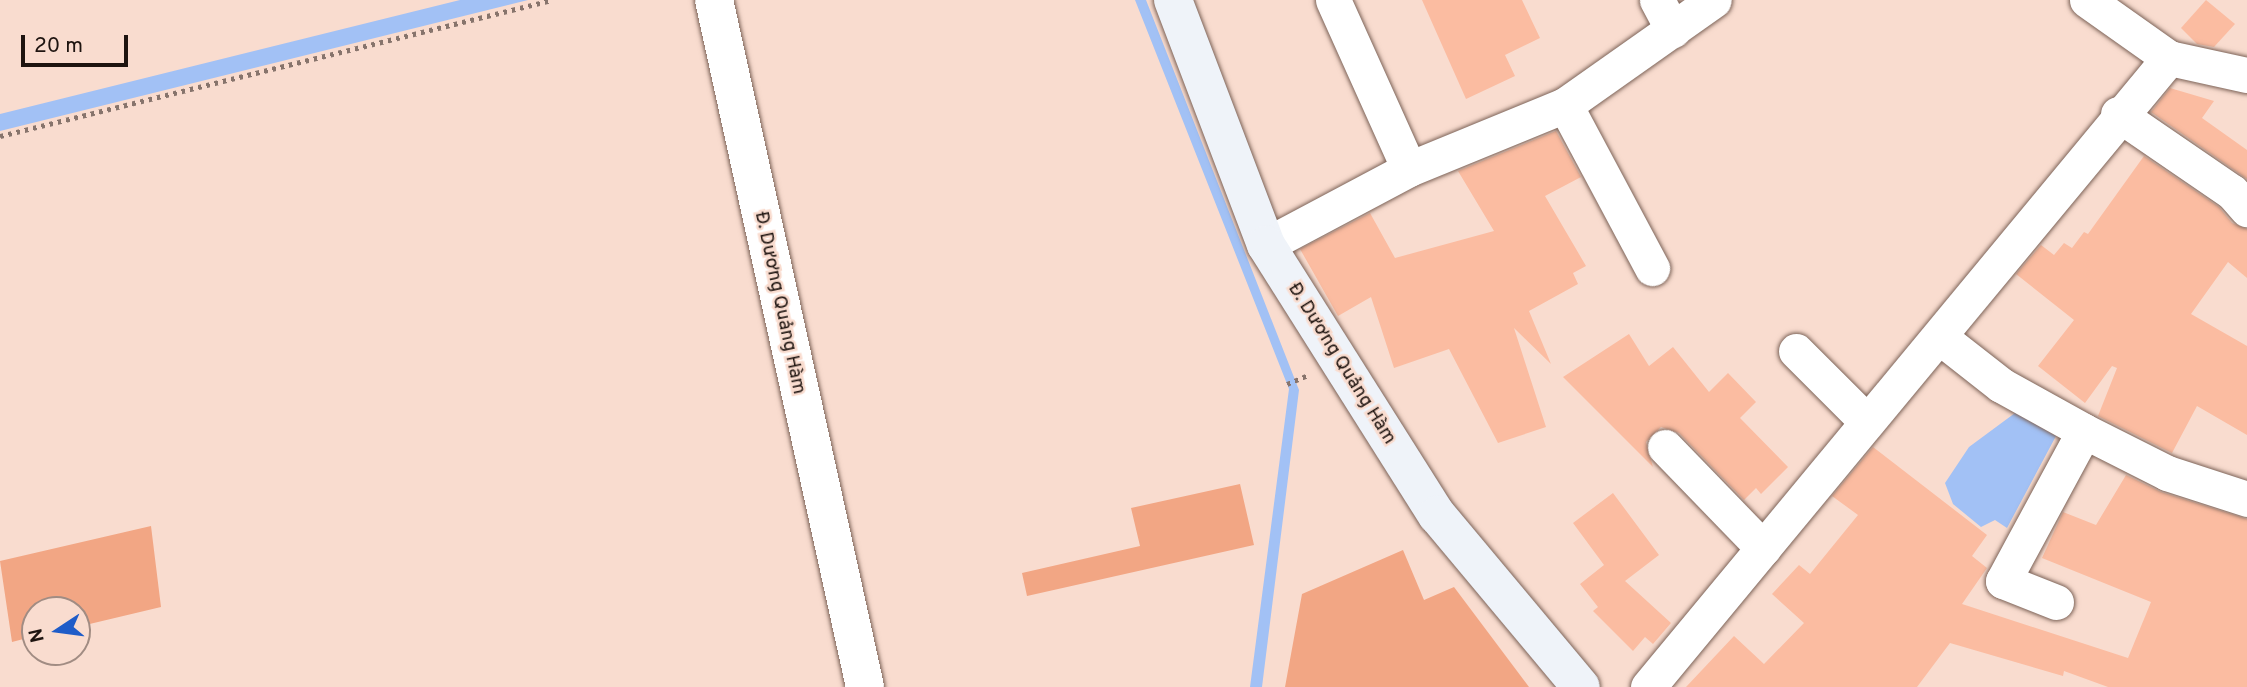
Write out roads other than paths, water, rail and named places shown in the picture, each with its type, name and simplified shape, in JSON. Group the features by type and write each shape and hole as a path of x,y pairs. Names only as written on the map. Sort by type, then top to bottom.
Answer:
{"main road":[{"name":"Đ. Dương Quảng Hàm","path":"1173,0 1266,245 1437,515 1581,687"}],"street":[{"name":"Đ. Dương Quảng Hàm","path":"714,0 865,687"},
{"path":"1333,0 1409,169"},
{"path":"1266,245 1409,169 1565,105 1665,15 1714,0"},
{"path":"2087,0 2169,58 2247,75"},
{"path":"1648,687 1867,422 1941,338 2118,114 2169,58"},
{"path":"1565,105 1652,268"},
{"path":"2118,114 2232,192 2247,209"},
{"path":"1941,338 2001,385 2084,431 2167,473 2247,499"},
{"path":"1796,351 1867,422"},
{"path":"2056,602 2003,581 2084,431"},
{"path":"1665,447 1763,548"}],"water":[{"path":"460,0 528,0 0,131 0,114"},
{"path":"1135,0 1146,0 1299,390 1262,687 1250,687 1289,389"},
{"path":"2015,413 2056,436 2007,528 1995,520 1981,527 1953,504 1945,483 1969,447"}]}
